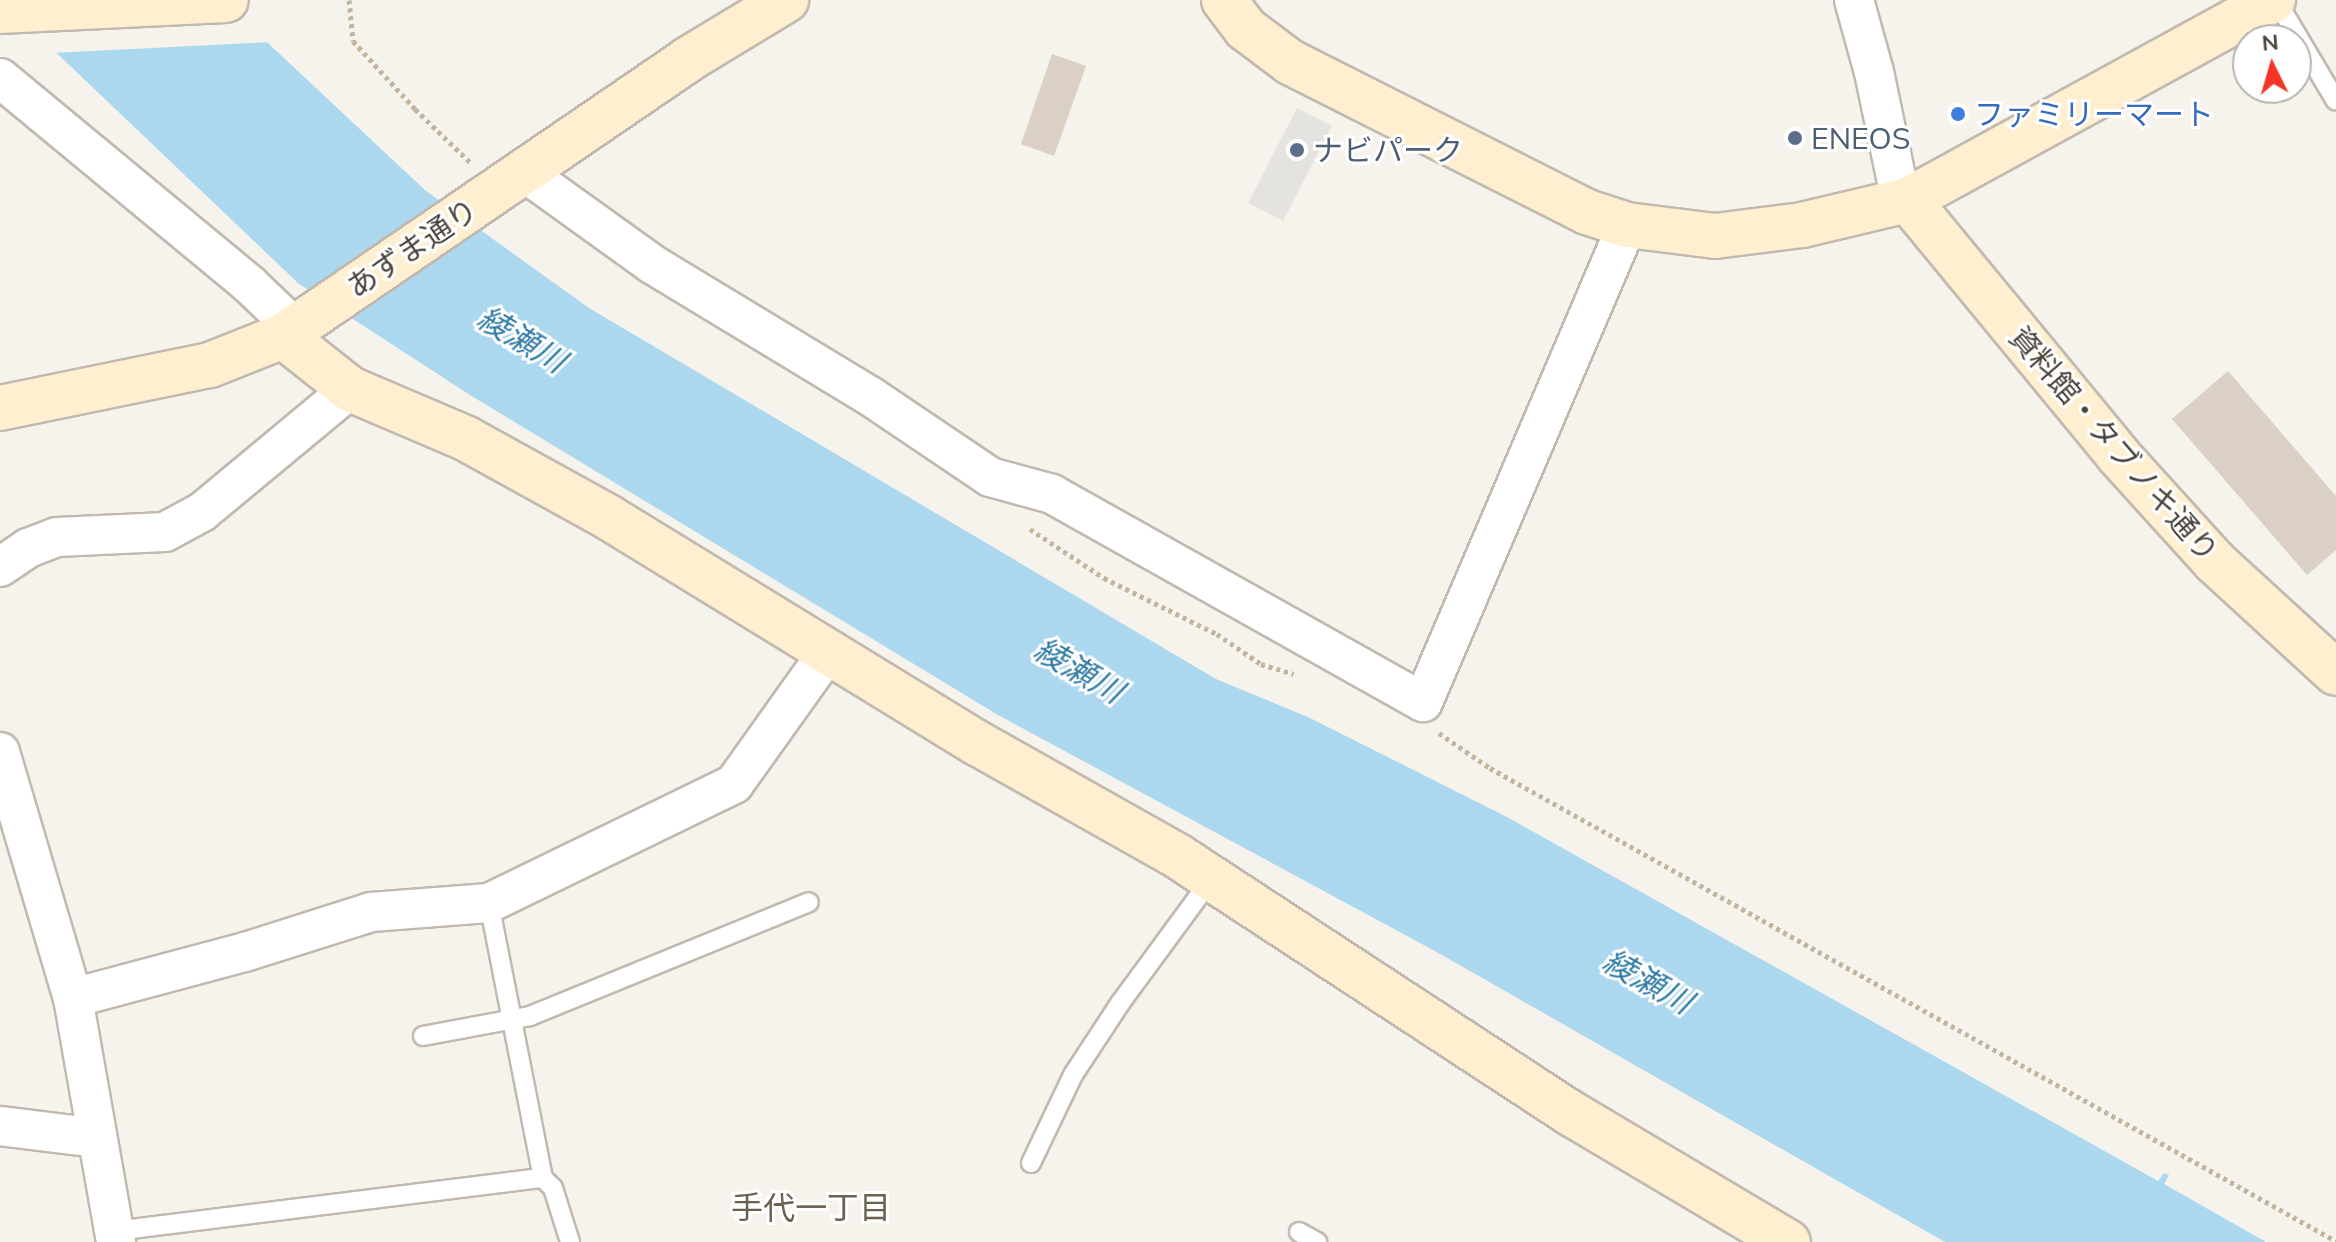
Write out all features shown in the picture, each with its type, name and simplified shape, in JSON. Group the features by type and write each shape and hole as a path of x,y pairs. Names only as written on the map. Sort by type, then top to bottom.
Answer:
{"street":[{"path":"0,11 226,0"},
{"name":"あずま通り","path":"0,408 210,365 301,323 687,60 786,0"},
{"path":"1224,0 1246,29 1290,62 1587,212 1627,225 1715,236 1802,225 1908,200 2275,0"},
{"path":"1854,0 1874,72 1896,177 1908,200"},
{"path":"0,78 250,285 301,323 350,389 465,438 608,517 989,751 1212,878 1572,1114 1788,1242"},
{"path":"507,184 652,264 870,396 990,477 1052,494 1423,702 1627,225"},
{"name":"資料館・タブノキ通り","path":"1908,200 2118,455 2193,538 2307,650 2336,673"},
{"path":"0,567 28,548 57,537 165,532 202,512 350,389"},
{"path":"73,998 245,952 371,912 489,903 734,784 828,652"},
{"path":"0,752 73,998 116,1237"},
{"path":"0,1126 97,1138"}],"lane":[{"path":"2275,0 2336,101"},
{"path":"1031,1163 1073,1075 1121,1002 1212,878"},
{"path":"423,1036 530,1016 809,902"},
{"path":"489,903 543,1178 553,1188 570,1242"},
{"path":"116,1237 543,1178"},
{"path":"1299,1232 1317,1242"}],"path":[{"path":"349,0 353,41 415,109 477,169 507,184"}],"shaded area":[{"path":"1297,108 1332,126 1283,221 1248,203"}],"water":[{"name":"綾瀬川","path":"1,0 222,0 426,191 589,308 1216,679 1310,718 1505,816 2158,1181 2164,1173 2169,1175 2164,1184 2266,1242 1945,1242 1433,950 998,715 470,395 299,284"}],"pier":[{"path":"228,0 272,42 52,53 0,5"}],"building":[{"path":"1052,54 1086,66 1054,156 1021,144"},
{"path":"2228,371 2336,496 2336,550 2307,575 2172,419"}],"place":[{"name":"ファミリーマート","path":"1958,114"},
{"name":"ENEOS","path":"1795,138"},
{"name":"ナビパーク","path":"1297,150"}],"district":[{"name":"手代一丁目","path":"811,1207"}]}
